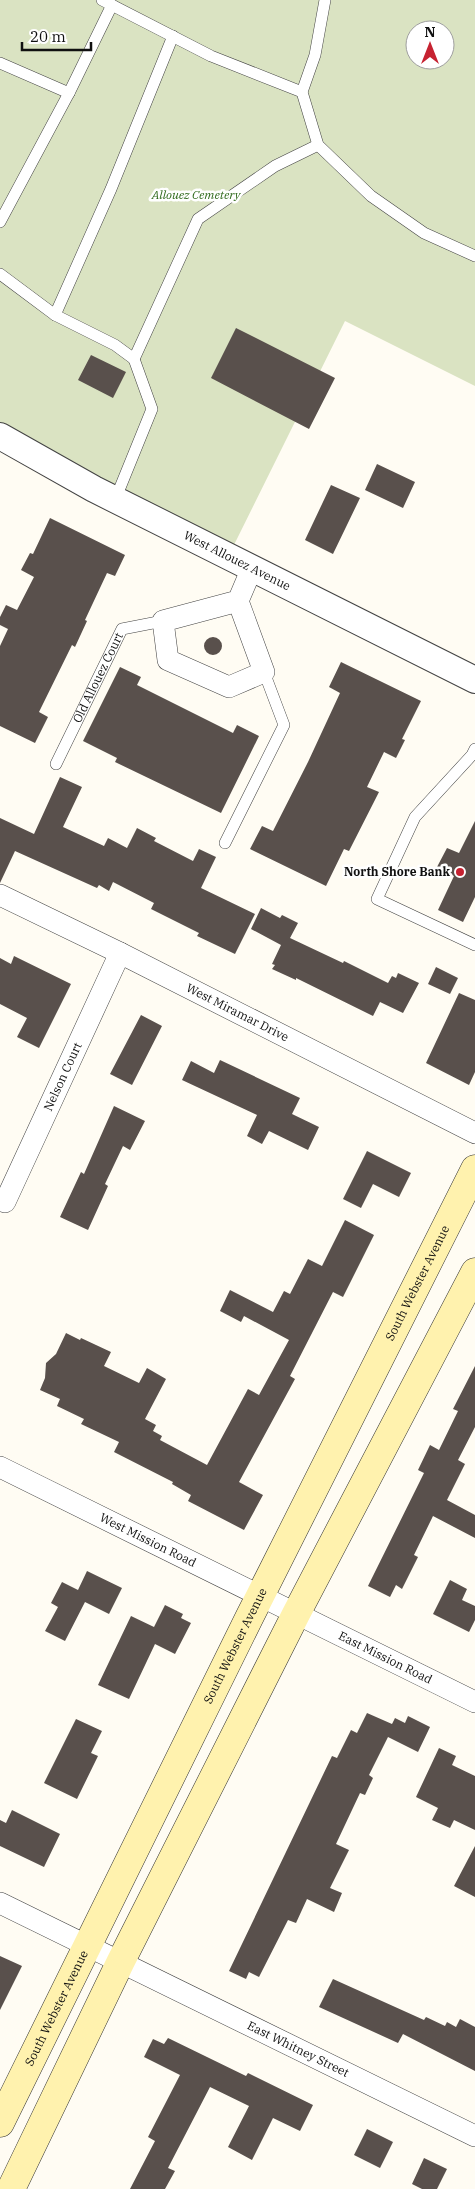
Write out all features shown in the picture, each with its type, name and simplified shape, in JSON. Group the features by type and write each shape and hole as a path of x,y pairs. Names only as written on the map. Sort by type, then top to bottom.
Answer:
{"main road":[{"name":"South Webster Avenue","path":"0,2123 86,1946 475,1169"},
{"path":"11,2189 120,1963 296,1614 475,1272"}],"street":[{"name":"West Allouez Avenue","path":"0,436 116,500 475,680"},
{"path":"163,621 168,660 229,687 264,672 238,601 252,568"},
{"name":"Old Allouez Court","path":"163,621 238,601"},
{"name":"West Miramar Drive","path":"0,894 475,1133"},
{"name":"Nelson Court","path":"5,1202 120,953"},
{"name":"West Mission Road","path":"0,1467 296,1614"},
{"name":"East Mission Road","path":"296,1614 475,1702"},
{"name":"East Whitney Street","path":"0,1903 475,2136"}],"lane":[{"path":"325,0 315,55 302,92 318,145 372,196 424,233 475,256"},
{"path":"0,222 69,93 107,3 211,56 302,92"},
{"path":"55,315 111,189 173,36"},
{"path":"0,63 69,93"},
{"path":"134,360 198,219 275,166 318,145"},
{"path":"0,274 55,315 115,345 134,360 152,409 116,500"},
{"name":"Old Allouez Court","path":"56,764 122,629 163,621"},
{"path":"225,843 284,725 264,672"},
{"path":"475,749 472,755 415,817 377,899 475,946"}],"green space":[{"name":"Allouez Cemetery","path":"0,0 475,0 475,386 345,321 228,557 0,436"}],"building":[{"path":"236,328 335,378 309,429 211,378"},
{"path":"91,355 126,372 113,398 78,380"},
{"path":"377,464 415,482 403,508 365,490"},
{"path":"331,485 360,498 333,554 305,540"},
{"path":"50,518 125,555 115,576 107,573 85,620 87,621 75,647 72,645 39,712 48,717 35,743 0,726 0,646 8,629 0,625 0,617 6,605 17,610 34,577 21,570 30,553 33,554"},
{"path":"209,637 217,637 222,642 220,653 209,655 204,650 204,642"},
{"path":"341,662 421,701 402,739 405,740 396,758 384,752 367,787 379,792 349,851 344,849 326,886 250,849 262,826 273,831 308,762 340,693 329,687"},
{"path":"120,667 141,677 137,685 233,733 237,725 259,736 221,813 115,762 117,758 83,741"},
{"path":"60,777 82,787 63,827 104,846 108,838 127,848 137,828 156,838 154,841 193,861 199,849 216,857 201,888 255,914 235,954 197,936 199,933 151,909 154,903 113,882 109,891 99,885 97,888 15,851 0,883 0,818 34,834"},
{"name":"North Shore Bank","path":"475,821 475,897 463,922 438,910 454,876 437,867 447,848 459,853"},
{"path":"261,908 280,918 282,915 298,923 290,938 343,963 344,961 388,983 392,976 396,978 398,973 419,983 403,1013 380,1002 373,1016 296,978 296,980 272,969 275,965 272,964 281,945 251,929"},
{"path":"14,956 71,984 39,1048 17,1037 27,1018 0,1004 0,958 11,964"},
{"path":"436,967 458,978 450,994 428,984"},
{"path":"459,993 475,1000 475,1072 469,1085 426,1063"},
{"path":"141,1015 162,1026 132,1085 110,1074"},
{"path":"220,1060 300,1098 292,1114 319,1127 308,1150 269,1131 262,1144 247,1136 257,1115 182,1080 191,1061 214,1073"},
{"path":"114,1106 145,1121 130,1150 123,1146 105,1184 108,1186 88,1230 60,1217 81,1172 84,1174"},
{"path":"367,1151 411,1173 399,1197 373,1184 361,1208 343,1199"},
{"path":"345,1220 374,1235 343,1297 333,1292 290,1376 295,1379 239,1482 263,1495 244,1530 188,1501 191,1495 172,1484 173,1482 114,1452 119,1442 81,1424 84,1419 57,1406 60,1399 40,1390 45,1378 46,1363 56,1354 66,1333 80,1340 81,1338 111,1352 104,1366 139,1383 147,1368 166,1379 145,1419 156,1425 153,1431 162,1436 160,1440 207,1465 248,1389 259,1395 289,1340 244,1316 241,1322 220,1311 230,1290 273,1312 284,1291 290,1294 308,1259 322,1266"},
{"path":"475,1366 475,1427 458,1460 465,1464 447,1500 475,1515 475,1538 433,1516 414,1555 418,1557 402,1589 396,1585 390,1597 368,1586 424,1473 418,1470 430,1445 439,1450 458,1411 453,1409"},
{"path":"87,1571 122,1588 109,1614 85,1602 65,1641 45,1631 58,1607 51,1603 62,1582 78,1590"},
{"path":"450,1580 467,1589 462,1600 475,1606 475,1620 469,1632 433,1614"},
{"path":"165,1605 183,1614 181,1618 191,1623 175,1654 155,1644 129,1699 98,1685 131,1616 154,1627"},
{"path":"367,1713 392,1724 395,1718 405,1723 408,1716 430,1727 418,1752 388,1737 369,1775 373,1778 365,1795 360,1793 336,1844 349,1850 330,1888 342,1893 334,1912 307,1899 296,1923 288,1920 259,1977 249,1972 246,1979 229,1971 332,1756 337,1758 351,1730 357,1733"},
{"path":"76,1719 102,1731 91,1753 98,1756 77,1799 44,1783"},
{"path":"439,1748 456,1756 452,1765 475,1776 475,1830 454,1820 450,1828 432,1820 438,1808 416,1797"},
{"path":"12,1810 60,1834 44,1867 0,1846 0,1820 6,1823"},
{"path":"475,1846 475,1897 454,1886"},
{"path":"0,1956 22,1966 0,2010"},
{"path":"333,1979 424,2020 426,2017 445,2026 447,2022 456,2027 460,2019 475,2027 475,2071 403,2034 398,2043 319,2007"},
{"path":"168,2038 246,2076 248,2073 313,2105 300,2131 273,2118 252,2160 228,2147 249,2106 210,2087 168,2168 175,2171 165,2189 130,2189 155,2141 148,2137 180,2075 144,2057 153,2039 164,2044"},
{"path":"367,2129 393,2142 380,2168 354,2155"},
{"path":"424,2158 447,2169 437,2189 422,2189 412,2184"}],"place":[{"name":"North Shore Bank","path":"460,872"}]}
